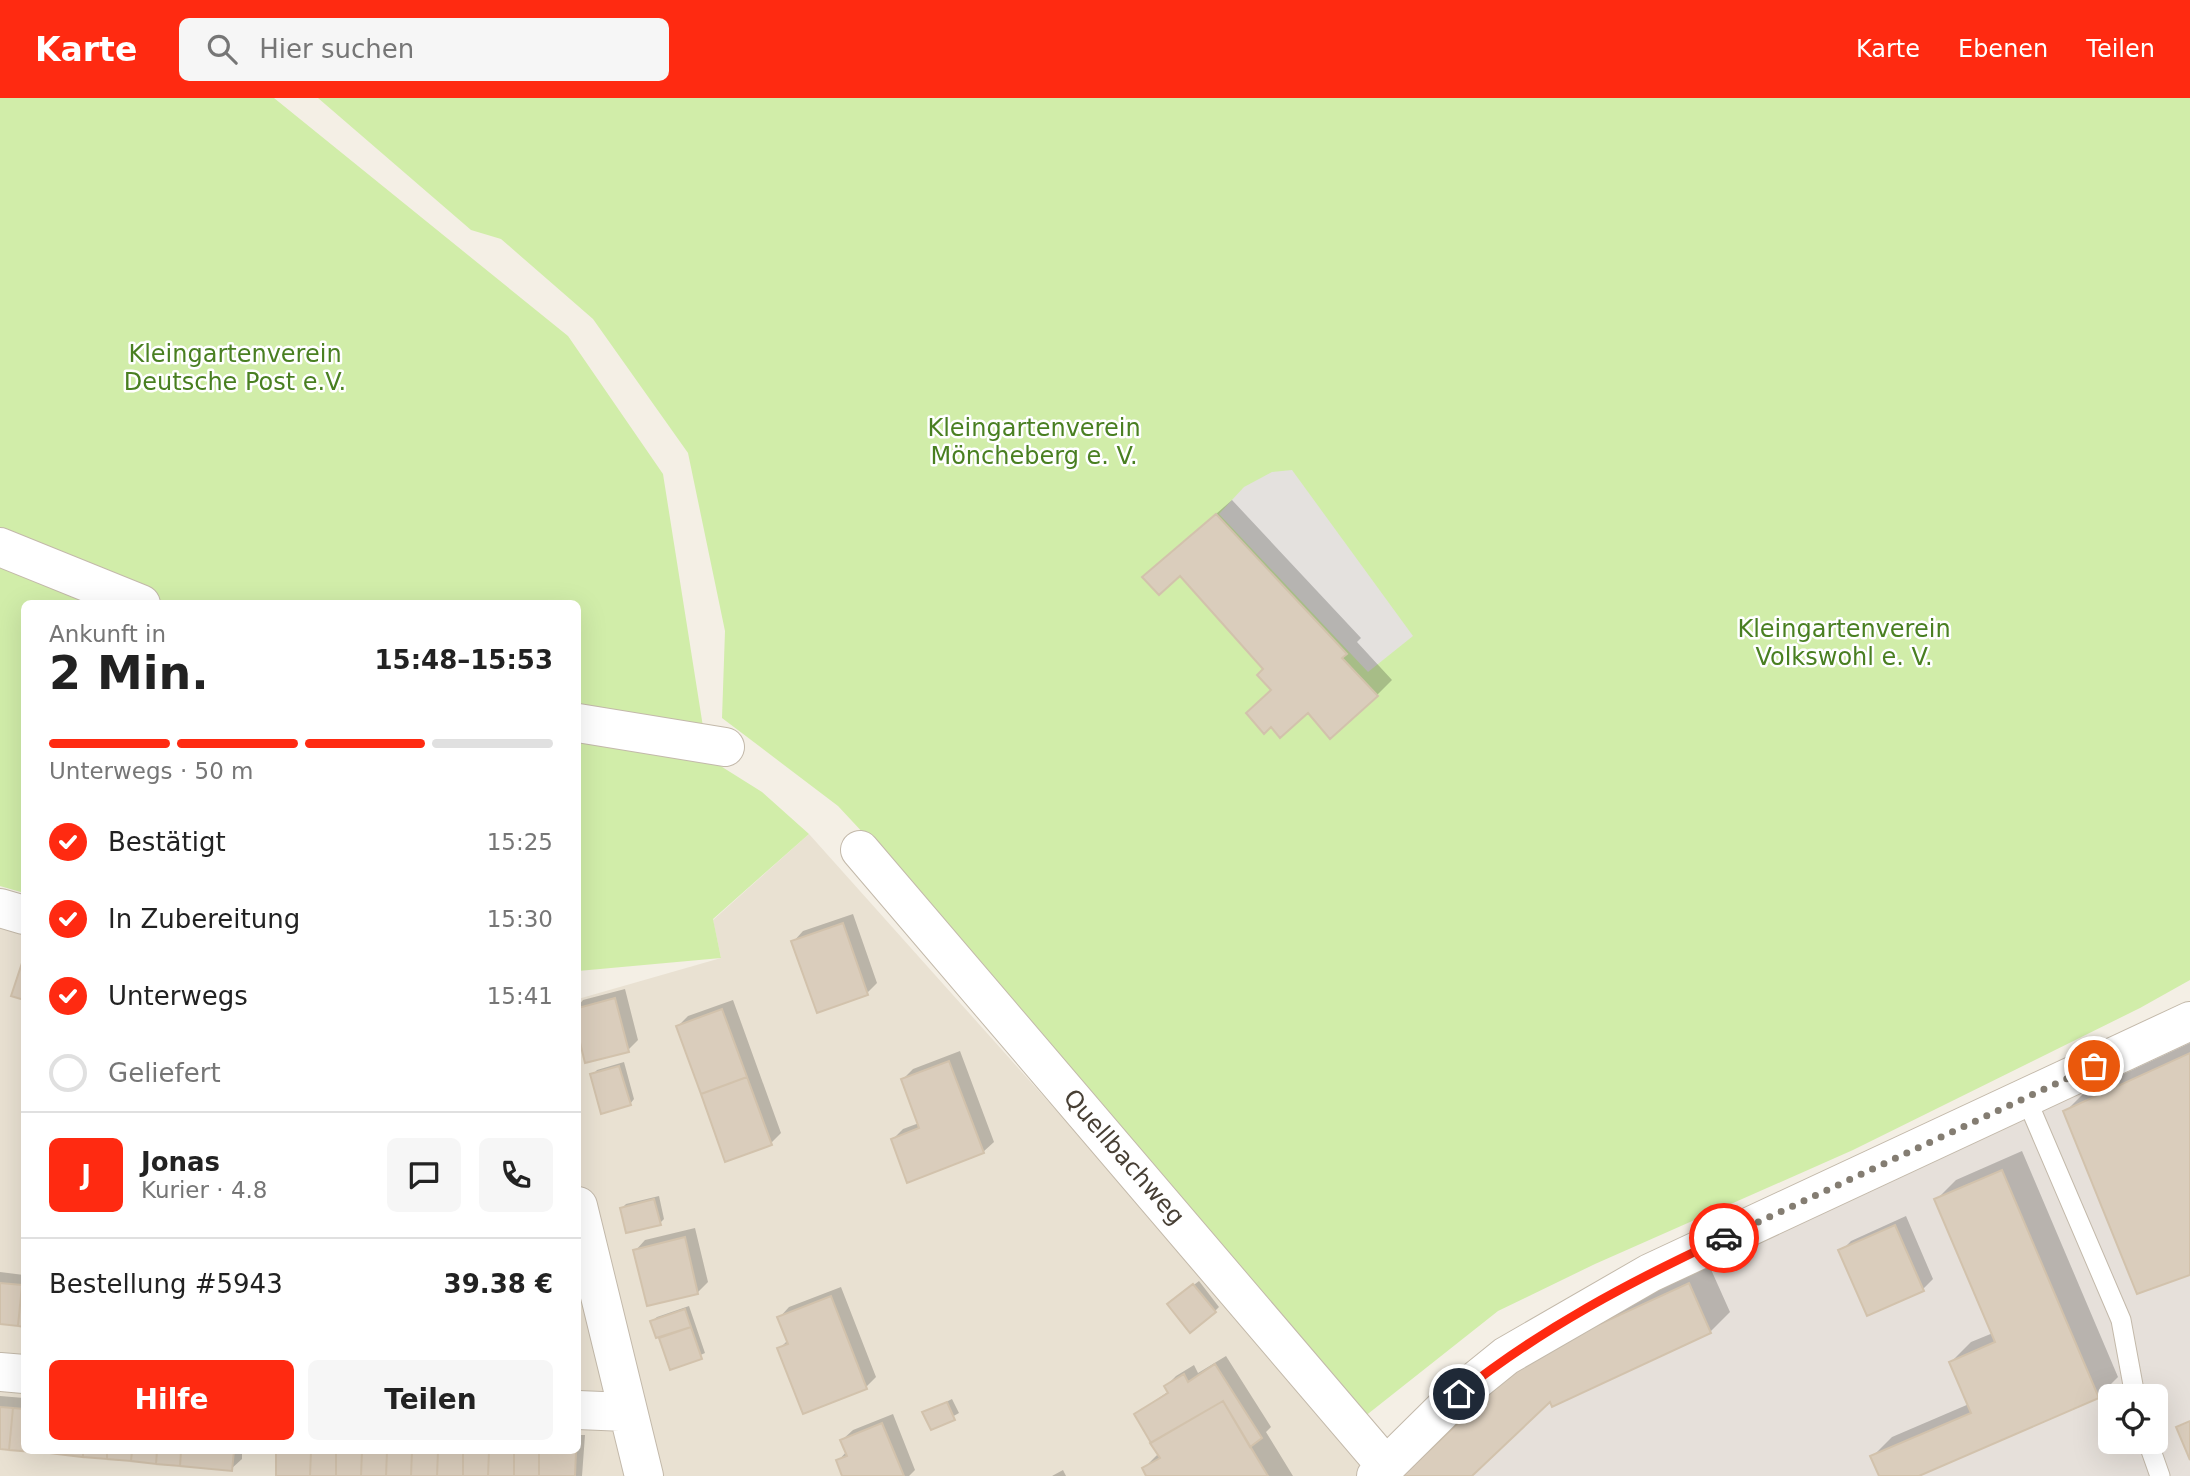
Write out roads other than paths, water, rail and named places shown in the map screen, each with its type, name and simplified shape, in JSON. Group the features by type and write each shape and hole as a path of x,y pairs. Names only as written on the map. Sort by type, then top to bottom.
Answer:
{"street":[{"path":"0,547 131,600"},
{"path":"581,723 725,747"},
{"name":"Quellbachweg","path":"860,850 1381,1471"},
{"path":"0,908 21,914"},
{"path":"1381,1471 1459,1394 1506,1356 1650,1273 2190,1021"},
{"path":"581,1219 626,1412 644,1476"},
{"path":"0,1371 21,1374"},
{"path":"581,1410 626,1412"}],"lane":[{"path":"2026,1098 2122,1320 2133,1384"},
{"path":"2152,1454 2160,1476"}],"park label":[{"name":"Kleingartenverein Deutsche Post e.V.","path":"235,368"},
{"name":"Kleingartenverein Möncheberg e. V.","path":"1034,442"},
{"name":"Kleingartenverein Volkswohl e. V.","path":"1844,643"}]}
